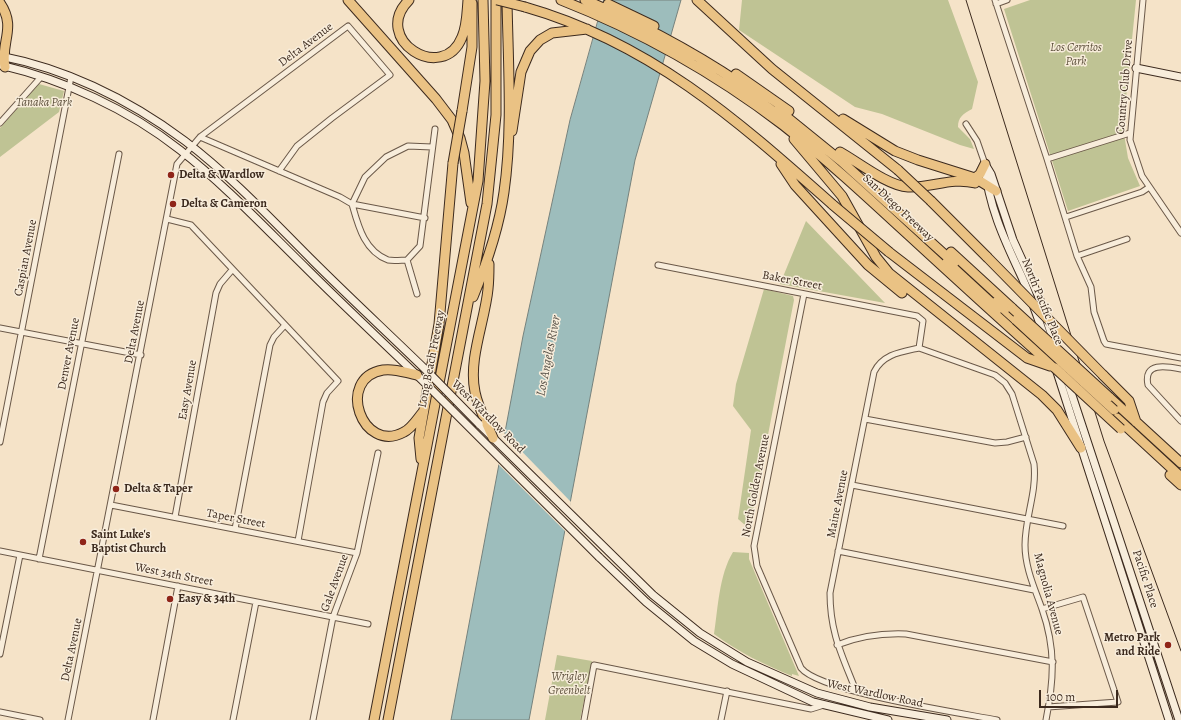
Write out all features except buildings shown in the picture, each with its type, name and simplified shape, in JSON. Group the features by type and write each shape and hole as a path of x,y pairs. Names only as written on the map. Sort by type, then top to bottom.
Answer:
{"highway":[{"path":"348,0 436,99 452,120 460,138 464,153 472,208"},
{"path":"409,0 399,16 398,28 402,39 415,54 431,57 447,54 458,44 464,32 468,0"},
{"path":"422,470 419,438 439,324 453,163 472,47 472,0"},
{"name":"Long Beach Freeway","path":"374,720 478,181 484,113 485,74 483,0"},
{"path":"497,0 525,7 589,29 654,63 716,105 890,252 1027,358 1055,368"},
{"name":"Long Beach Freeway","path":"388,720 486,211 495,140 497,86 497,0"},
{"path":"507,0 508,155"},
{"path":"585,0 677,45 782,113 815,139 1016,320 1181,477"},
{"name":"San Diego Freeway","path":"600,0 683,42 847,177 1181,484"},
{"path":"605,0 613,6"},
{"path":"697,0 738,39 898,170 931,201 1129,401 1137,423"},
{"name":"San Diego Freeway","path":"569,1 650,41 768,96 840,152 1181,463"},
{"path":"0,3 5,12 8,30 2,61"},
{"path":"465,317 489,259 504,194 508,155 523,64 534,46 546,36 559,32 589,29"},
{"path":"721,74 768,106 835,160 1019,329 1181,471"},
{"path":"823,110 840,117 881,143 904,155 988,186 996,191"},
{"path":"782,124 842,196 882,266 896,281 1042,395 1057,410 1085,446"},
{"path":"772,152 795,185 873,270 892,286 965,336"},
{"path":"840,152 891,182 904,187 972,180 980,174 985,164"},
{"path":"489,259 488,289 474,372 475,392 493,438"},
{"path":"417,375 389,369 382,370 371,375 359,390 358,409 362,420 371,430 387,435 404,432 423,412"}],"main road":[{"name":"West Wardlow Road","path":"2,61 70,87 134,119 184,154 232,194 417,375 599,557 646,602 694,641 739,667 813,702 886,720"},
{"name":"West Wardlow Road","path":"2,61 72,77 139,110 191,146 238,187 426,370 653,595 700,633 747,662 817,693 870,707 947,720"},
{"path":"1136,68 1181,77"},
{"name":"North Pacific Place","path":"985,164 988,186 1005,243 1032,300 1069,407 1085,446"},
{"name":"North Pacific Place","path":"985,164 991,174 1013,240 1039,297 1085,446"},
{"name":"Pacific Place","path":"1085,446 1169,720"},
{"name":"Pacific Place","path":"1085,446 1179,720"}],"street":[{"path":"1007,0 995,2 1066,217 1077,256 1091,286 1094,312 1106,344 1181,358"},
{"name":"Country Club Drive","path":"1143,0 1130,133 1133,152 1148,188 1181,233"},
{"name":"Delta Avenue","path":"68,720 99,570 177,164 200,137 348,26 390,75 332,118 298,146 279,170"},
{"path":"0,123 41,77"},
{"name":"Caspian Avenue","path":"0,442 72,77"},
{"name":"North Pacific Place","path":"966,124 977,141 985,164"},
{"path":"432,147 408,146 386,157 365,177 352,204 361,233 372,249 389,260 407,260 420,246 425,218 435,129"},
{"path":"1047,159 1130,133"},
{"path":"200,137 279,170 340,197 352,204 425,218"},
{"name":"Denver Avenue","path":"39,559 119,154"},
{"path":"1066,217 1142,192 1148,188"},
{"path":"166,219 191,226 338,381 327,393 323,402 298,541"},
{"path":"1077,256 1127,239"},
{"path":"407,260 417,294"},
{"name":"Baker Street","path":"658,264 804,294 912,314 921,318 924,326 919,348"},
{"name":"Easy Avenue","path":"175,518 216,293 220,284 232,270"},
{"name":"North Golden Avenue","path":"804,294 754,551 757,566 801,668 805,674"},
{"path":"235,529 270,345 274,337 285,325"},
{"path":"0,328 141,355"},
{"name":"Magnolia Avenue","path":"919,348 995,375 1005,383 1012,394 1034,464 1035,476 1025,545 1028,566 1034,590 1048,631 1054,662 1046,720"},
{"name":"Maine Avenue","path":"856,691 837,644 830,606 830,593 874,372 877,365 883,359 891,355 919,348"},
{"path":"1181,369 1164,366 1154,368 1149,372 1146,379 1148,386 1181,420"},
{"path":"864,419 995,443 1026,437"},
{"name":"Gale Avenue","path":"313,720 333,617 357,553 378,453"},
{"path":"852,485 1063,526"},
{"name":"Taper Street","path":"111,505 357,553"},
{"name":"West 34th Street","path":"0,551 368,624"},
{"path":"838,551 1034,590"},
{"path":"0,654 20,555"},
{"path":"153,720 178,586"},
{"path":"1042,610 1083,597 1118,702 1048,707"},
{"path":"233,720 256,602"},
{"path":"837,644 869,635 887,633 906,634 1054,662"},
{"path":"584,720 594,665 811,709 824,705"},
{"name":"West Wardlow Road","path":"805,674 856,691 997,720"},
{"path":"721,720 727,691"},
{"path":"0,712 40,720"}],"green space":[{"path":"742,0 948,0 978,82 972,109 962,116 958,127 970,139 974,149 960,145 882,114 855,107 739,30"},
{"name":"Los Cerritos Park","path":"1030,0 1136,0 1123,128 1128,158 1140,186 1068,211 1004,9"},
{"name":"Tanaka Park","path":"39,84 64,91 59,112 0,157 0,128"},
{"path":"806,221 885,303 780,284"},
{"path":"764,289 793,296 794,300 751,523 745,525 738,519 751,430 733,406 736,384"},
{"path":"733,552 749,553 749,559 799,676 792,674 792,676 762,663 733,647 714,634 722,581 728,561"},
{"name":"Wrigley Greenbelt","path":"557,655 592,661 580,720 545,720"}],"water":[{"name":"Los Angeles River","path":"604,0 681,0 635,160 529,720 451,720 523,336 570,120"}],"pier":[{"path":"503,432 571,502 566,532 497,463"}],"tram line":[{"path":"966,0 1104,441 1181,651"}],"place":[{"name":"Delta & Wardlow","path":"171,175"},
{"name":"Delta & Cameron","path":"173,204"},
{"name":"Delta & Taper","path":"116,489"},
{"name":"Saint Luke's Baptist Church","path":"83,542"},
{"name":"Easy & 34th","path":"170,599"},
{"name":"Metro Park and Ride","path":"1168,645"}]}
